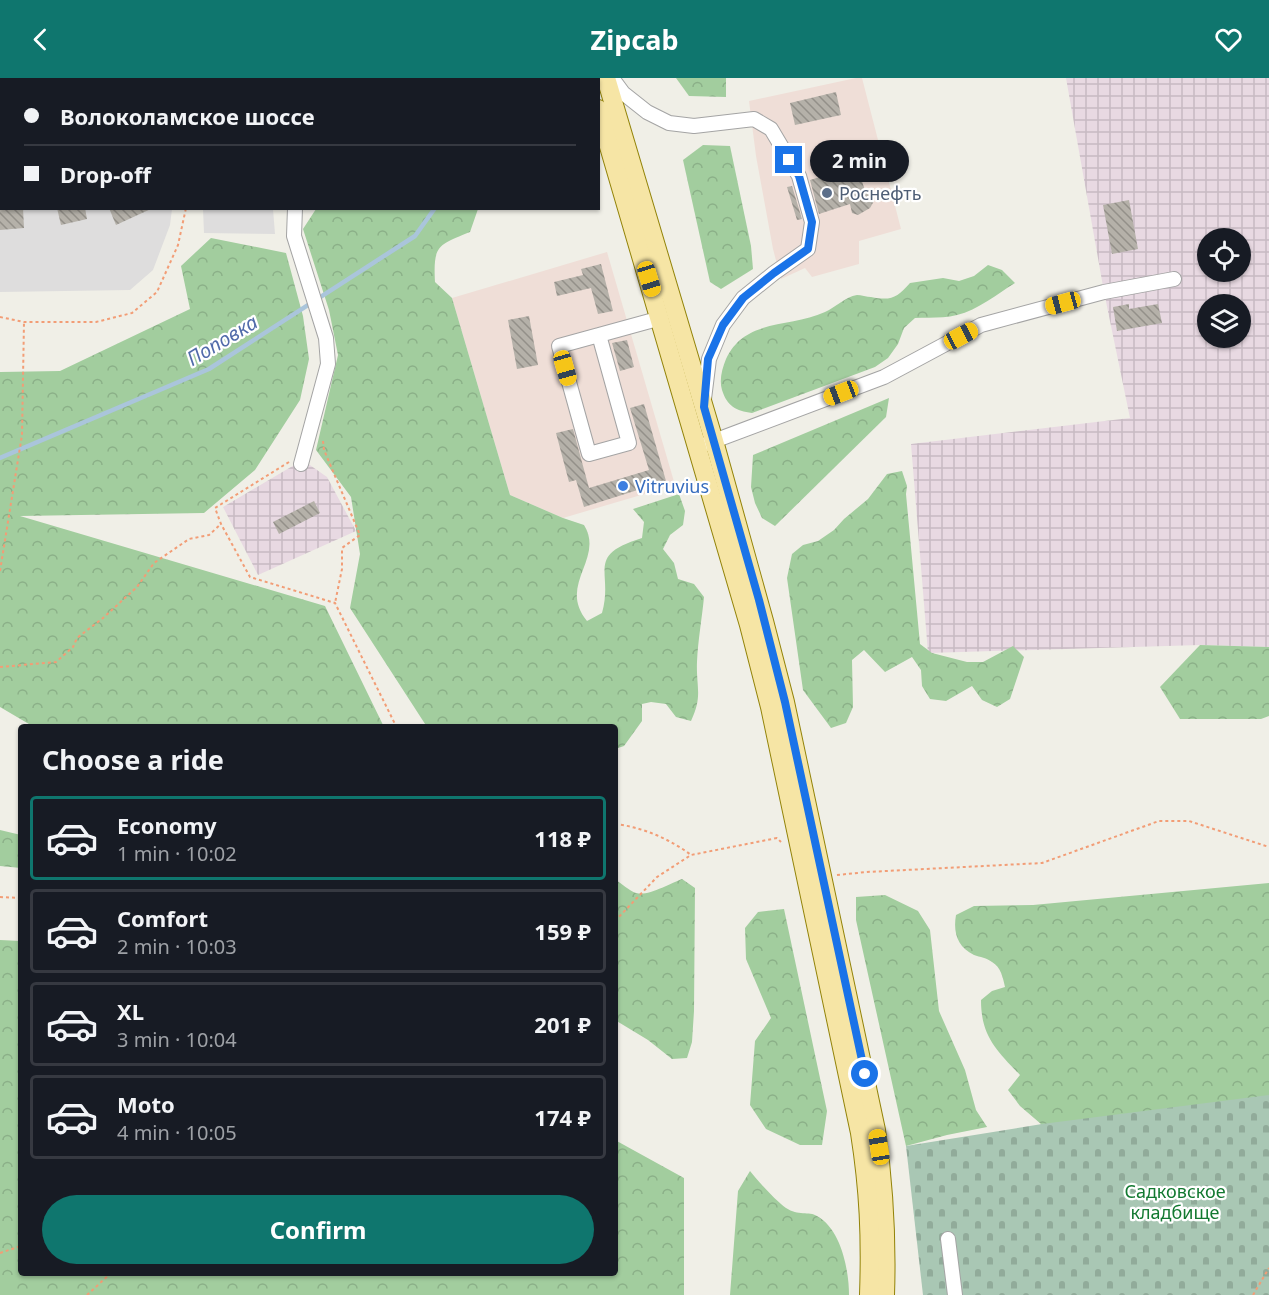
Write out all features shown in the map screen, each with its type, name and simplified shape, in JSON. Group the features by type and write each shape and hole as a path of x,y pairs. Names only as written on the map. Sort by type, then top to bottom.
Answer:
{"main road":[{"path":"606,78 704,407 706,444 770,707 846,1061 868,1183 871,1227 869,1295"},
{"path":"600,116 661,318 706,444 764,621 785,702 876,1130 886,1226 885,1295"}],"lane":[{"path":"612,78 623,93 647,112 669,123 694,126 754,119 771,129 799,176 812,222 808,249 743,298 723,325 708,359 704,407"},
{"path":"295,210 294,236 326,338 328,364 302,458"},
{"path":"706,444 884,377 981,325 1104,292 1174,279"},
{"path":"598,335 629,443 589,454 559,346 598,335 661,318"},
{"path":"948,1239 955,1295"}],"path":[{"path":"0,317 24,322 96,322 132,313 157,292 178,245 186,210"},
{"path":"0,571 22,435 24,322"},
{"path":"323,440 324,450 360,535 342,548 342,569 335,603 395,724"},
{"path":"302,458 215,508 221,524 250,577 335,603"},
{"path":"0,667 56,662 73,647 76,638 103,618 136,587 154,563 189,539 209,535 221,524"},
{"path":"821,877 867,872 1042,863 1159,821 1189,821 1269,847"},
{"path":"618,824 672,841 691,855"},
{"path":"618,918 657,878 691,855 777,838"},
{"path":"0,897 18,898"},
{"path":"0,1252 18,1247"},
{"path":"1253,1295 1269,1268"},
{"path":"87,1295 108,1276"}],"shaded area":[{"name":"Роснефть","path":"862,78 901,229 859,241 859,264 812,277 805,268 781,279 773,249 756,156 749,101"},
{"path":"1066,78 1269,78 1269,647 1200,645 928,653 911,444 1130,418 1104,292"},
{"path":"0,210 172,210 170,225 153,270 130,290 0,292"},
{"path":"203,210 273,210 275,234 204,233"},
{"path":"607,252 675,485 563,518 510,495 452,298"},
{"path":"307,463 327,477 356,531 258,575 223,507 296,464"}],"green space":[{"path":"676,78 726,78 726,97 689,96"},
{"path":"703,145 730,146 751,246 753,269 721,289 710,282 683,160"},
{"path":"315,210 478,210 470,232 444,244 437,253 435,282 452,298 510,495 584,525 589,537 589,549 578,583 577,595 579,608 587,621 602,613 607,559 613,551 642,538 644,522 633,509 679,494 685,511 683,525 670,535 663,549 674,563 678,579 694,584 704,597 697,662 698,698 691,721 676,717 666,704 651,702 642,704 642,721 624,746 618,748 618,724 425,724 350,608 360,554 351,497 316,450 338,355 329,310 303,229"},
{"path":"211,238 286,253 303,316 309,359 300,400 255,470 204,513 20,516 325,606 383,724 29,724 0,707 0,372 60,371 190,309 181,266"},
{"path":"988,265 1002,270 1015,283 965,313 946,317 915,318 904,328 898,344 888,358 875,367 752,413 733,407 724,396 721,378 726,359 734,346 756,330 811,317 857,295 889,298 897,295 910,283 943,278 959,281 974,276"},
{"path":"889,398 886,417 775,526 762,518 751,487 753,455"},
{"path":"902,471 907,486 920,644 932,653 967,662 983,662 1013,646 1024,657 1010,699 997,707 982,700 972,686 946,701 930,699 922,686 921,670 912,657 885,672 864,650 852,660 853,707 846,723 831,728 803,690 787,578 792,554 803,545 818,541 834,530 868,499 887,474"},
{"path":"1200,645 1269,647 1269,716 1261,719 1180,719 1160,687"},
{"path":"0,830 18,834 18,868 0,866"},
{"path":"682,879 695,888 694,1011 692,1042 687,1058 672,1059 648,1040 618,1022 618,882 633,892 641,894"},
{"path":"1269,883 1269,1295 1034,1135 1041,1124 1020,1106 1008,1090 1020,1075 997,1050 984,1023 981,1000 992,991 1005,987 1001,973 995,964 964,948 955,927 956,915 974,906 1033,905"},
{"path":"885,895 918,911 930,930 939,1011 965,1070 976,1110 987,1127 906,1146 856,920 856,897"},
{"path":"784,909 827,1111 822,1145 800,1145 766,1129 750,1105 755,1041 771,1018 746,959 745,928 758,912"},
{"path":"0,940 18,941 18,1276 618,1276 618,1142 684,1178 684,1295 0,1295"},
{"name":"Садковское кладбище","path":"1269,1095 1269,1295 923,1295 906,1146 1042,1124"},
{"path":"750,1171 786,1208 817,1216 832,1230 845,1262 849,1295 730,1295 738,1191"}],"building":[{"path":"836,92 841,115 795,125 790,103"},
{"path":"856,161 865,191 871,192 874,201 870,208 858,215 852,213 850,204 819,214 810,180 840,171 838,166"},
{"path":"792,186 802,219 797,220 787,187"},
{"path":"1129,200 1138,249 1112,254 1103,205"},
{"path":"0,210 23,210 24,228 0,230"},
{"path":"57,210 85,210 87,219 61,225"},
{"path":"110,210 149,210 116,225"},
{"path":"601,264 613,311 598,314 591,288 557,296 554,282 583,275 581,269"},
{"path":"1129,304 1129,309 1158,304 1162,323 1117,331 1113,307"},
{"path":"529,316 538,365 517,369 508,320"},
{"path":"627,340 634,367 620,371 612,343"},
{"path":"644,404 666,481 584,507 576,480 569,482 556,433 573,429 589,488 649,470 630,408"},
{"path":"314,501 320,513 279,534 273,522"}],"waterway":[{"name":"Поповка","path":"0,458 209,369 415,236 434,210"}],"place":[{"name":"Роснефть","path":"827,193"},
{"name":"Vitruvius","path":"623,486"}],"route":[{"path":"789,160 799,176 812,222 808,249 743,298 723,325 708,359 704,407 759,600 785,702 865,1074"}]}
